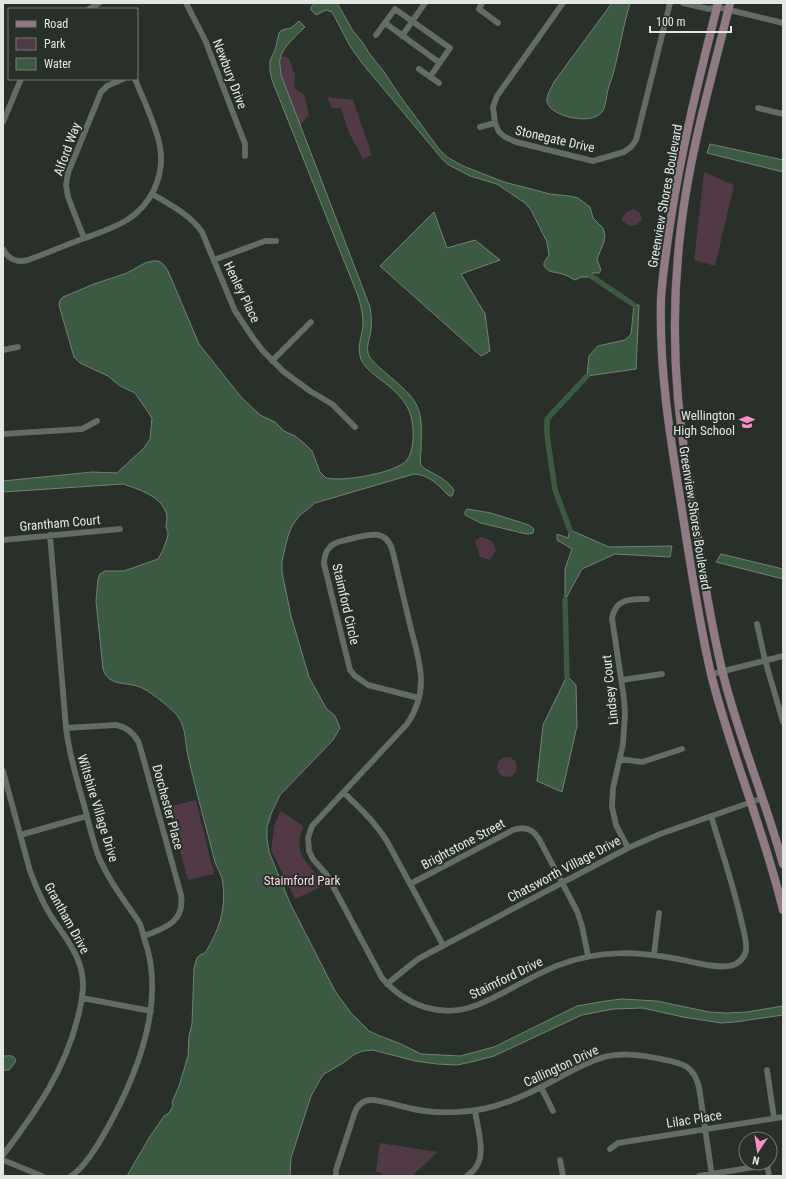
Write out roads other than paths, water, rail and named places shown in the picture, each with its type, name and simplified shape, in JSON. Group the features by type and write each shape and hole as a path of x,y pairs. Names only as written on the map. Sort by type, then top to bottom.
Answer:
{"street":[{"path":"91,7 99,3"},
{"name":"Newbury Drive","path":"186,3 205,40 245,144 245,156"},
{"path":"402,36 425,3"},
{"path":"482,3 479,9 498,23"},
{"path":"480,127 495,123 493,107 497,96 563,3"},
{"name":"Stonegate Drive","path":"495,123 500,132 512,141 589,161 624,152 634,143 637,135 670,3"},
{"path":"684,3 709,9 716,4 730,6 783,23"},
{"name":"Greenview Shores Boulevard","path":"716,4 680,163 665,261 661,298 662,363 665,400 676,474 696,598 712,674 733,748 768,853 783,910"},
{"name":"Greenview Shores Boulevard","path":"730,6 691,162 682,221 676,296 676,362 678,399 707,595 722,671 783,864"},
{"path":"376,35 395,9 450,48 430,77"},
{"path":"385,23 440,63"},
{"path":"419,69 439,83"},
{"path":"3,122 21,80"},
{"name":"Alford Way","path":"84,238 66,193 67,177 101,92 107,86 121,80"},
{"path":"3,250 13,260 24,261 126,221 141,209 157,184 160,170 160,146 135,80"},
{"path":"758,108 783,114"},
{"name":"Henley Place","path":"152,194 182,211 196,224 206,241 228,296 238,315 253,338 272,361 297,382 332,404 355,427"},
{"path":"214,260 265,241 276,241"},
{"path":"272,361 311,322"},
{"path":"3,350 18,347"},
{"path":"3,434 82,429 97,421"},
{"path":"676,474 688,473"},
{"name":"Grantham Court","path":"3,540 120,529"},
{"name":"Staimford Circle","path":"373,534 384,537 391,546 420,669 421,689 419,698 368,685 361,682 350,670 324,564 328,550 336,542 373,534"},
{"name":"Wiltshire Village Drive","path":"50,535 66,728 70,753 97,850 103,866 114,886 141,926 148,951 152,976 151,1010 134,1072 104,1135 80,1169 71,1176"},
{"name":"Lindsey Court","path":"628,848 616,824 612,807 613,788 625,729 622,680 613,614 616,607 625,600 647,599"},
{"path":"757,624 783,722"},
{"path":"712,674 783,656"},
{"path":"622,680 662,674"},
{"name":"Staimford Drive","path":"419,698 414,711 404,728 312,826 308,838 308,847 313,859 327,876 376,968 387,984 402,996 418,1005 441,1010 460,1010 471,1008 544,971 588,956 622,952 654,954 707,964 728,966 738,962 745,953 746,942 727,869 711,816"},
{"name":"Dorchester Place","path":"66,728 116,725 130,731 139,743 181,895 179,913 172,923 162,929 144,936"},
{"path":"620,759 642,762 682,749"},
{"name":"Grantham Drive","path":"3,771 30,872 40,896 79,961 83,980 82,998 76,1027 70,1046 54,1082 32,1117 3,1154"},
{"path":"344,792 380,830 443,946"},
{"name":"Chatsworth Village Drive","path":"387,984 411,963 628,848 660,834 762,798"},
{"path":"20,835 87,816"},
{"name":"Brightstone Street","path":"410,884 513,830 520,828 531,831 537,836 580,919 588,956"},
{"path":"654,954 660,913"},
{"path":"82,998 151,1010"},
{"name":"Callington Drive","path":"336,1176 336,1170 354,1112 362,1102 374,1100 409,1108 439,1112 475,1111 511,1102 595,1060 611,1056 631,1054 677,1062 688,1068 697,1080 706,1128 712,1175"},
{"path":"767,1070 774,1118"},
{"path":"541,1088 553,1111"},
{"path":"467,1176 475,1169 480,1158 475,1111"},
{"name":"Lilac Place","path":"610,1149 618,1143 783,1117"},
{"path":"3,1160 42,1176"},
{"path":"560,1160 563,1176"},
{"path":"699,1176 738,1170"}],"water":[{"path":"315,3 337,3 353,31 439,149 447,157 463,166 504,182 550,194 578,198 590,207 593,218 603,228 605,235 604,242 597,259 601,270 599,273 592,273 590,277 581,277 575,280 566,275 546,269 544,263 549,255 547,242 531,210 525,203 497,184 470,176 449,165 443,160 362,63 350,46 332,12 326,10 316,15 311,10 311,7"},
{"path":"612,3 630,3 603,111 596,117 581,119 572,118 556,112 547,102 548,94 554,82"},
{"path":"299,21 305,27 290,42 282,54 280,61 281,75 370,307 371,332 368,353 375,364 406,391 417,406 421,421 420,460 422,467 443,479 454,490 452,496 449,496 429,478 414,474 315,503 299,516 292,526 288,536 282,561 282,572 291,616 309,677 326,708 335,716 340,728 333,740 280,795 267,827 269,852 290,903 335,991 351,1013 369,1031 421,1054 460,1056 494,1047 577,1006 621,999 657,1001 709,1012 727,1013 747,1012 783,1006 783,1015 721,1023 683,1017 643,1008 613,1009 582,1015 494,1056 457,1065 415,1061 373,1050 363,1051 355,1054 324,1074 321,1078 311,1096 291,1158 290,1176 127,1176 149,1138 173,1106 172,1102 179,1086 188,1056 189,1036 192,1024 194,968 197,958 205,953 214,937 220,921 224,895 223,882 215,862 188,756 184,731 179,718 163,702 152,694 138,686 115,682 106,675 103,669 96,601 98,579 100,574 105,571 124,571 158,559 168,536 166,527 167,514 163,506 153,497 123,484 3,492 3,481 92,472 117,473 144,448 150,439 152,418 135,393 120,386 108,376 80,363 74,357 59,305 60,300 63,297 94,284 127,273 145,263 152,261 162,263 168,271 199,344 241,397 260,415 275,422 284,431 295,436 305,444 312,451 320,472 326,478 344,479 369,475 392,469 401,465 407,460 411,452 413,441 413,425 410,414 404,401 369,370 361,359 359,348 363,320 359,299 272,80 270,61 275,50 279,33 282,30 291,28"},
{"path":"710,144 783,160 783,172 707,153"},
{"path":"434,212 447,248 475,240 500,260 461,274 485,314 490,351 481,356 380,266"},
{"path":"634,305 639,305 636,369 587,376 589,356 598,346 625,340 631,334"},
{"path":"467,509 491,513 529,525 534,529 533,533 522,533 481,523 465,515"},
{"path":"570,530 609,547 672,546 670,557 615,554 582,569 565,600 565,569 572,549 557,540 557,534 568,538"},
{"path":"721,554 783,569 783,579 716,562"},
{"path":"567,676 576,685 577,726 562,792 537,781 543,725"},
{"path":"3,1056 14,1057 16,1061 9,1070 3,1070"}],"waterway":[{"path":"591,276 634,305"},
{"path":"570,530 555,490 547,435 547,419 587,376"},
{"path":"565,600 567,676"}],"place":[{"name":"Wellington High School","path":"747,422"}],"park label":[{"name":"Staimford Park","path":"302,880"}]}
